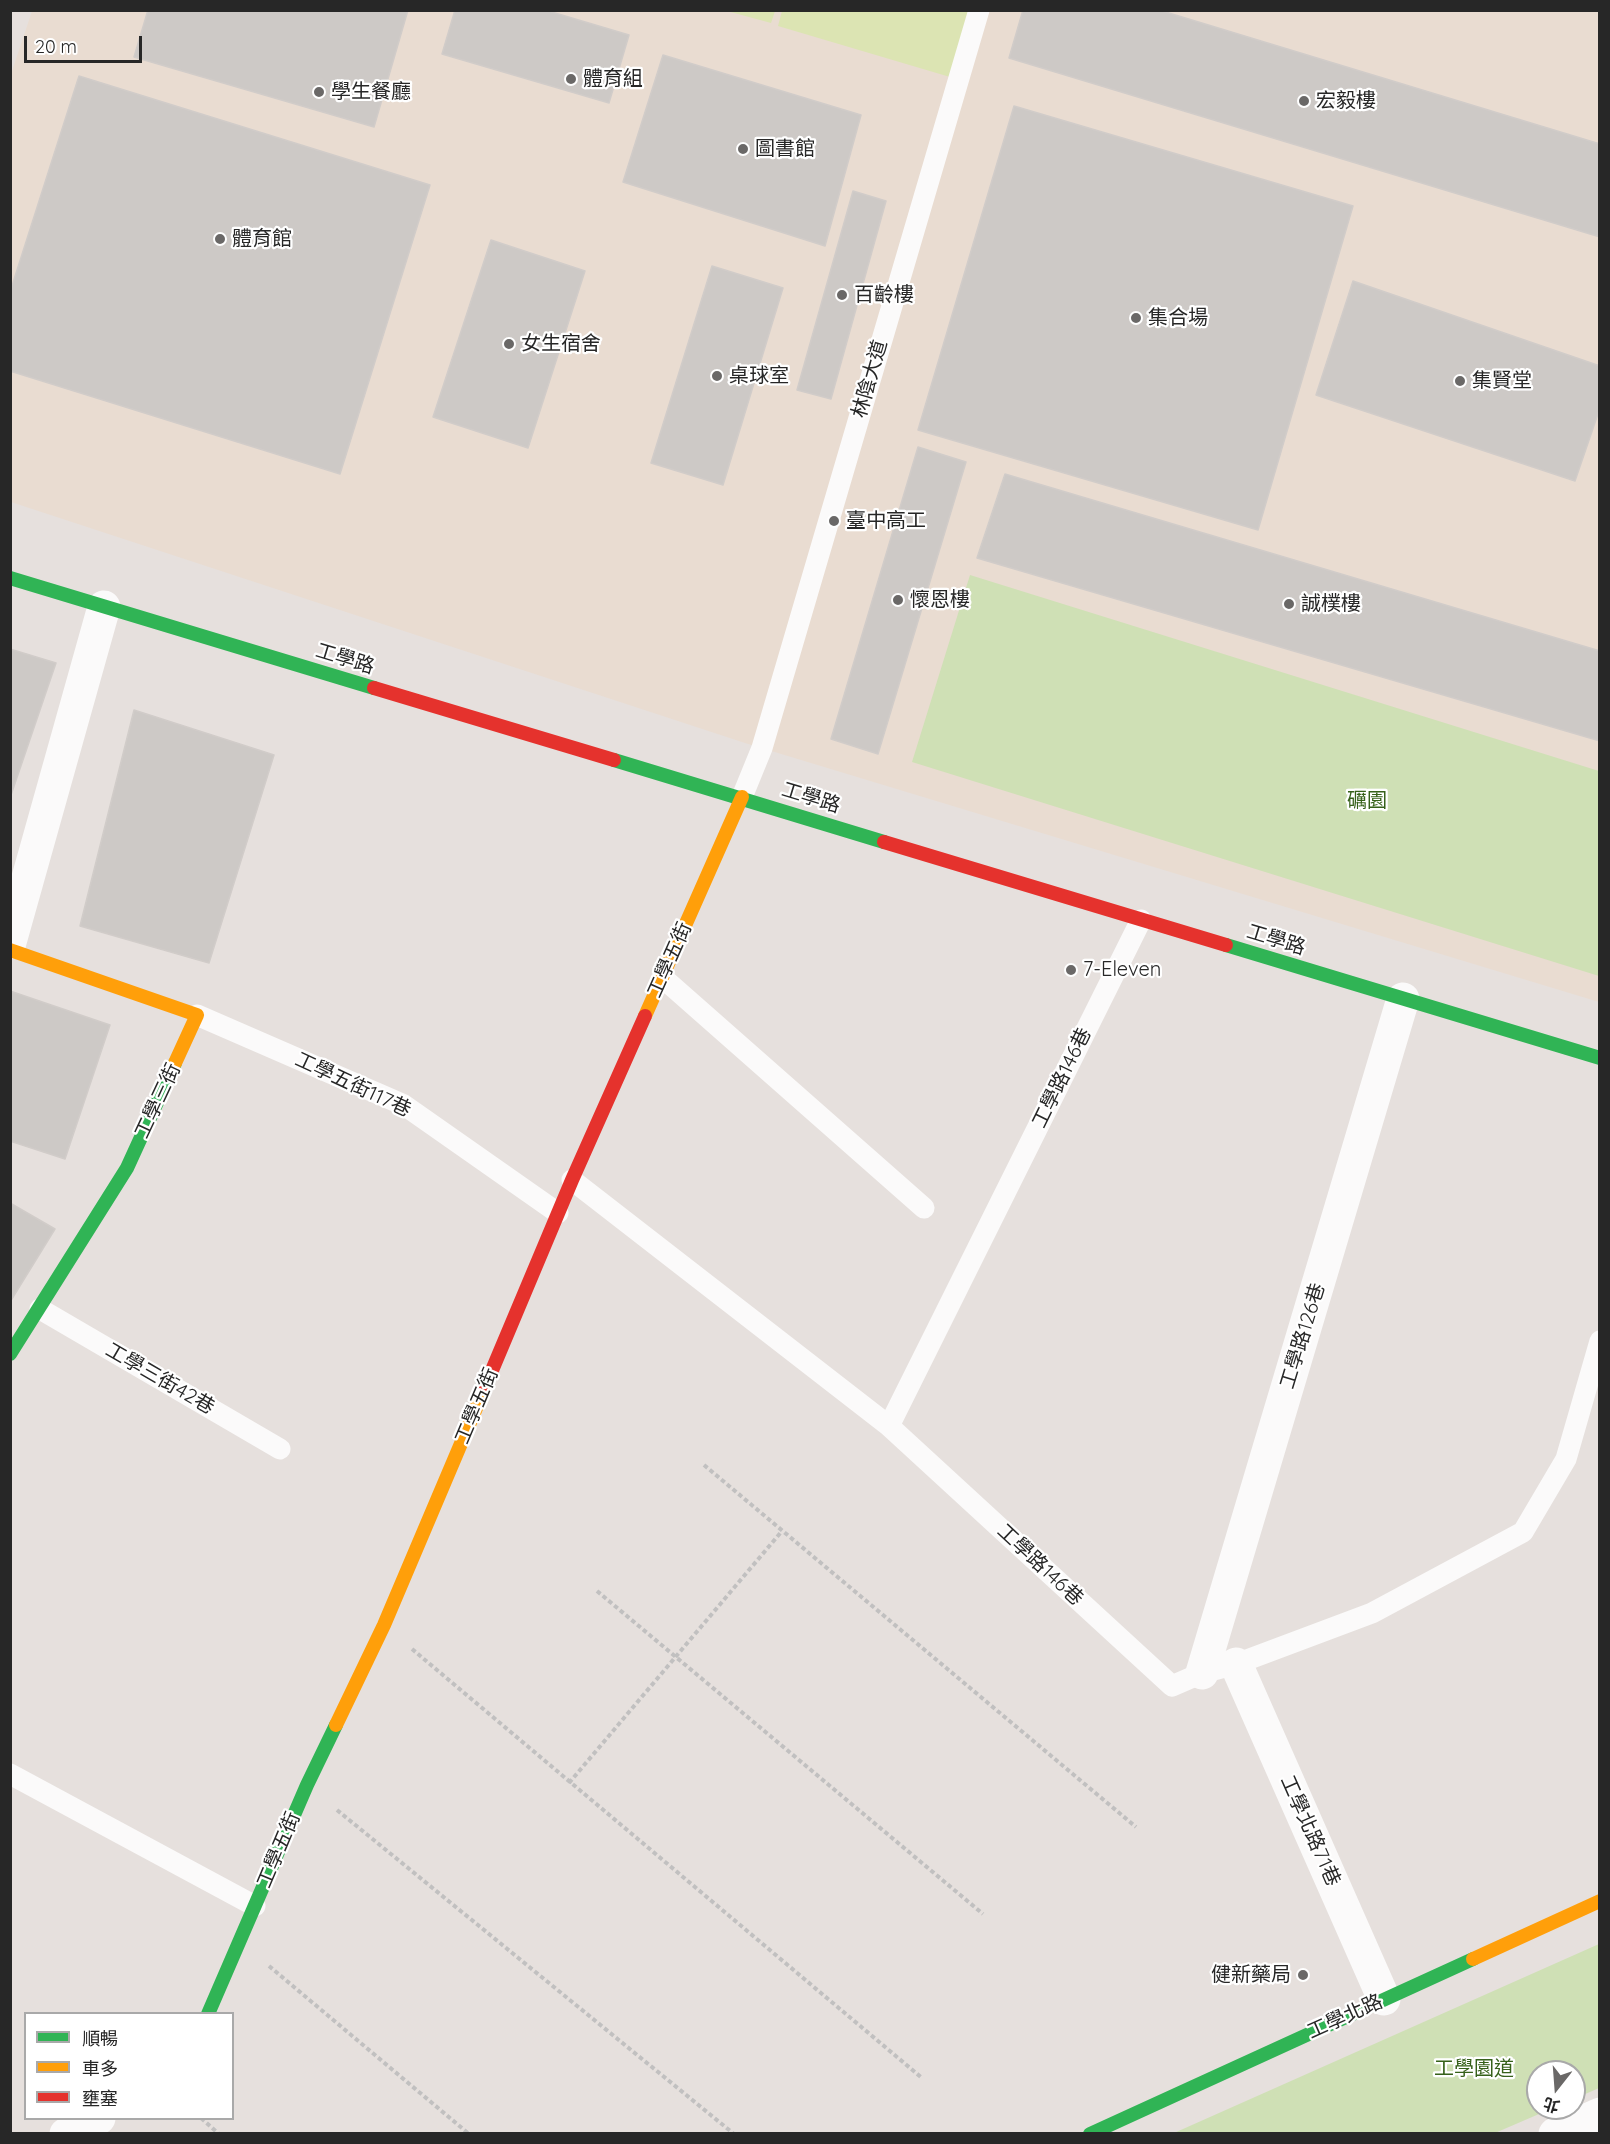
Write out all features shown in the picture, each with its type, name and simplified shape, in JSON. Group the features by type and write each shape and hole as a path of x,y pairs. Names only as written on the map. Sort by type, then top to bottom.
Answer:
{"street":[{"name":"工學路","path":"10,578 742,797 1599,1058"},
{"path":"10,942 104,607"},
{"name":"工學五街","path":"208,2012 307,1785 384,1625 572,1179 742,797"},
{"path":"10,950 197,1015"},
{"name":"工學路126巷","path":"1202,1673 1403,999"},
{"name":"工學三街","path":"10,1354 127,1168 197,1015"},
{"name":"工學北路71巷","path":"1236,1664 1384,2000"},
{"name":"工學北路","path":"1090,2133 1599,1901"},
{"path":"1555,2133 1599,2114"},
{"path":"66,2133 95,2120"}],"lane":[{"name":"林陰大道","path":"742,797 762,748 979,10"},
{"name":"工學路146巷","path":"1141,920 889,1426 1172,1686 1202,1673 1236,1664 1372,1613 1523,1532 1566,1459 1599,1341"},
{"path":"663,978 924,1208"},
{"name":"工學五街117巷","path":"197,1015 404,1105 558,1214"},
{"path":"572,1179 889,1426"},
{"name":"工學三街42巷","path":"40,1309 280,1449"},
{"path":"10,1774 255,1906"}],"path":[{"path":"704,1465 1136,1827"},
{"path":"569,1783 782,1531"},
{"path":"597,1590 983,1914"},
{"path":"384,1625 922,2078"},
{"path":"307,1785 735,2133"},
{"path":"240,1942 469,2133"},
{"path":"203,2120 219,2133"}],"shaded area":[{"name":"臺中高工","path":"32,11 1599,11 1599,1002 745,743 11,502 10,77"}],"green space":[{"path":"727,11 775,11 771,23"},
{"path":"782,11 970,11 950,77 778,26"},
{"name":"礪園","path":"970,575 1599,771 1599,976 912,762"},
{"name":"工學園道","path":"1599,1944 1599,2088 1586,2094 1586,2060 1526,2060 1526,2120 1495,2133 1174,2133"}],"building":[{"name":"學生餐廳","path":"148,10 408,10 374,127 134,57"},
{"name":"體育組","path":"455,10 545,10 629,35 609,103 442,54"},
{"name":"宏毅樓","path":"1023,10 1159,10 1600,144 1600,237 1009,58"},
{"name":"圖書館","path":"663,55 861,115 825,246 623,182"},
{"name":"體育館","path":"79,76 430,185 340,474 10,371 10,292"},
{"name":"集合場","path":"1014,106 1353,206 1258,530 918,430"},
{"name":"百齡樓","path":"853,191 886,201 831,399 797,390"},
{"name":"女生宿舍","path":"491,240 585,271 528,448 433,417"},
{"name":"桌球室","path":"712,266 783,288 723,485 651,463"},
{"name":"集賢堂","path":"1353,281 1600,366 1600,408 1575,481 1316,395"},
{"name":"懷恩樓","path":"918,447 966,462 878,754 831,739"},
{"name":"誠樸樓","path":"1005,474 1600,651 1600,741 977,558"},
{"path":"10,649 56,663 10,798"},
{"path":"134,710 274,755 209,963 80,926"},
{"path":"10,991 110,1025 65,1159 10,1141"},
{"path":"10,1203 55,1229 10,1302"}],"traffic: fast":[{"path":"10,578 374,688"},
{"path":"614,760 884,842"},
{"path":"1226,945 1600,1058"},
{"path":"10,1354 127,1168 175,1063"},
{"path":"209,2012 307,1785 336,1725"},
{"path":"1090,2134 1473,1959"}],"traffic: slow":[{"path":"645,1016 742,797"},
{"path":"10,950 197,1015 175,1063"},
{"path":"336,1725 384,1625 485,1387"},
{"path":"1473,1959 1600,1901"}],"traffic: jam":[{"path":"374,688 614,760"},
{"path":"884,842 1226,945"},
{"path":"485,1387 572,1180 645,1016"}],"place":[{"name":"體育組","path":"571,79"},
{"name":"學生餐廳","path":"319,92"},
{"name":"宏毅樓","path":"1304,101"},
{"name":"圖書館","path":"743,149"},
{"name":"體育館","path":"220,239"},
{"name":"百齡樓","path":"842,295"},
{"name":"集合場","path":"1136,318"},
{"name":"女生宿舍","path":"509,344"},
{"name":"桌球室","path":"717,376"},
{"name":"集賢堂","path":"1460,381"},
{"name":"臺中高工","path":"834,521"},
{"name":"懷恩樓","path":"898,600"},
{"name":"誠樸樓","path":"1289,604"},
{"name":"7-Eleven","path":"1071,970"},
{"name":"健新藥局","path":"1303,1975"}]}
